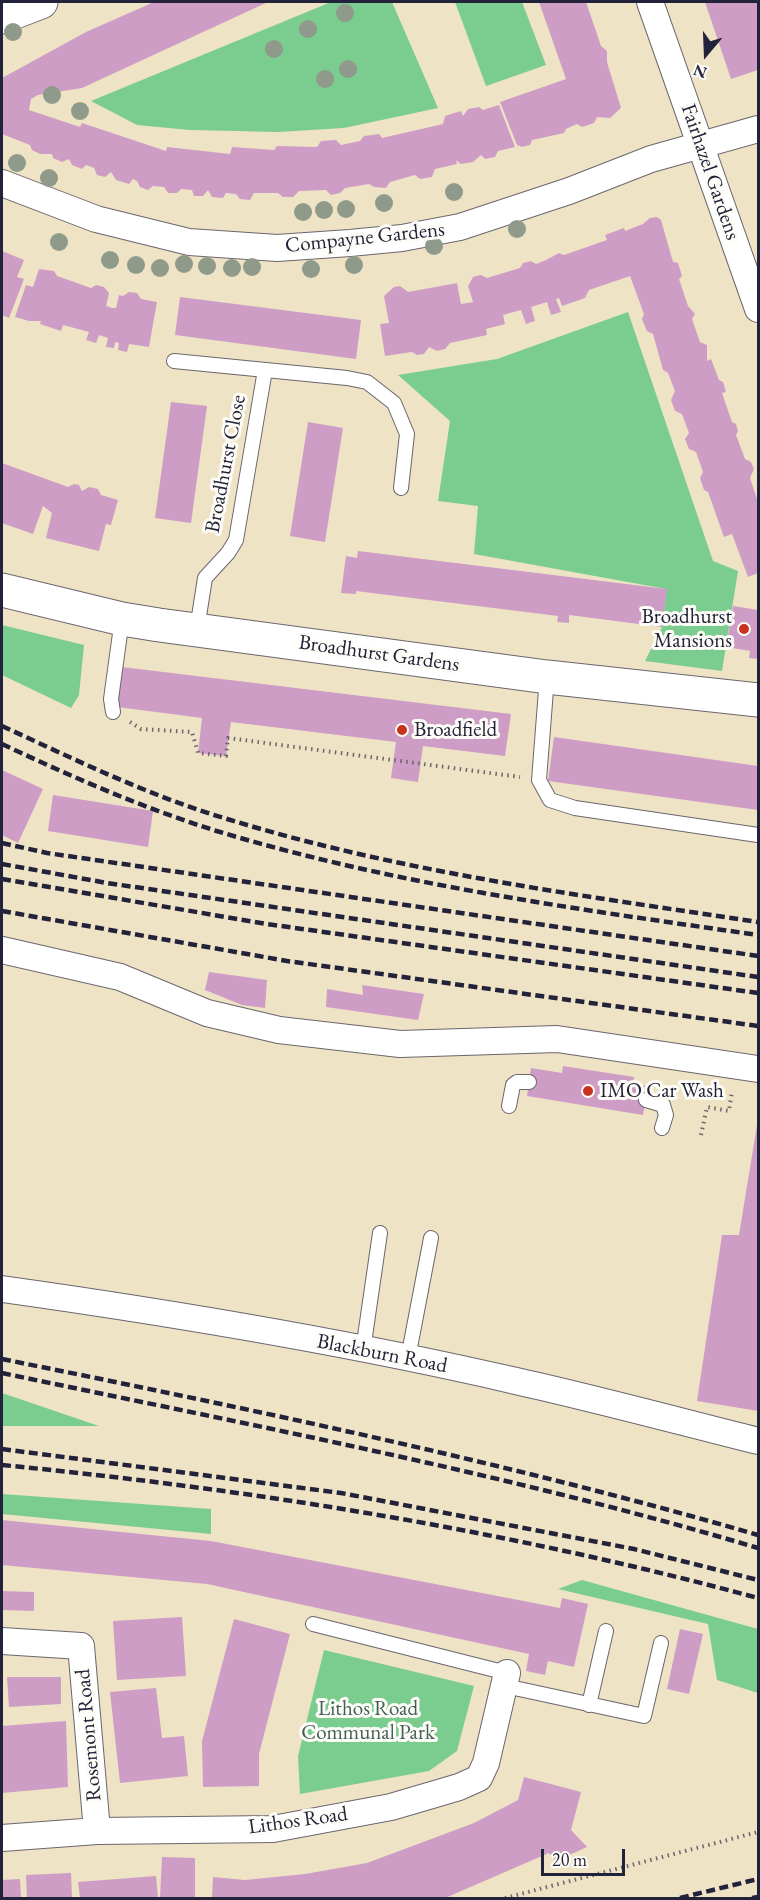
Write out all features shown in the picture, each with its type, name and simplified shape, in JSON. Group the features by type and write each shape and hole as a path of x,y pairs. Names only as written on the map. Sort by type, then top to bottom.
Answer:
{"street":[{"path":"2,18 41,2"},
{"name":"Fairhazel Gardens","path":"650,2 759,309"},
{"name":"Compayne Gardens","path":"2,183 96,219 189,242 277,248 402,238 460,227 701,144 759,129"},
{"name":"Broadhurst Gardens","path":"2,590 122,619 547,677 759,700"},
{"path":"2,950 120,977 207,1013 279,1030 400,1044 557,1039 747,1067"},
{"name":"Blackburn Road","path":"2,1288 408,1358 516,1381 759,1442"},
{"name":"Rosemont Road","path":"2,1641 81,1646 98,1831"},
{"name":"Lithos Road","path":"2,1838 98,1831 273,1829 391,1807 459,1787 479,1778 486,1763 506,1679"}],"lane":[{"name":"Broadhurst Close","path":"174,361 367,382 394,403 407,434 401,488"},
{"name":"Broadhurst Close","path":"197,629 209,571 228,553 236,540 265,370"},
{"path":"113,712 111,699 122,619"},
{"path":"547,677 539,780 550,800 575,808 759,835"},
{"path":"509,1106 513,1085 517,1082 529,1082"},
{"path":"646,1100 663,1105 666,1115 662,1128"},
{"path":"363,1350 380,1233"},
{"path":"408,1358 431,1238"},
{"path":"313,1624 589,1704 645,1716 661,1643"},
{"path":"589,1704 606,1631"}],"path":[{"path":"113,712 141,729 192,732 198,753 226,756 228,738 539,780"},
{"path":"701,1135 706,1107 729,1111 747,1067"},
{"path":"505,1899 759,1832"}],"green space":[{"path":"331,2 392,2 438,108 344,128 278,132 190,130 137,125 91,101"},
{"path":"455,2 522,2 546,65 486,86"},
{"path":"628,312 713,561 738,571 722,671 645,661 662,627 666,589 474,554 478,506 438,501 450,421 398,375 497,359"},
{"path":"2,625 84,645 79,695 71,708 2,675"},
{"path":"2,1393 99,1426 2,1426"},
{"path":"2,1494 211,1509 211,1534 2,1514"},
{"path":"582,1580 758,1629 758,1693 717,1680 708,1624 558,1589"},
{"name":"Lithos Road Communal Park","path":"324,1650 474,1686 457,1751 429,1771 300,1794 298,1756"}],"building":[{"path":"154,2 268,2 82,88 38,95 31,99 29,110 80,127 82,123 166,151 167,147 230,154 232,147 274,150 277,146 317,147 321,141 336,140 341,145 360,141 364,136 379,134 382,138 443,124 445,116 461,111 463,116 468,109 479,107 483,110 499,105 515,147 498,151 495,157 485,159 481,155 473,162 461,164 456,160 457,164 435,169 432,177 420,179 415,175 390,182 386,188 369,184 345,188 340,193 331,195 326,190 299,191 293,197 283,197 278,193 254,193 250,200 240,199 236,194 226,193 223,198 212,197 208,190 203,196 194,196 192,190 181,189 177,193 168,193 164,187 153,186 148,190 140,187 133,179 129,184 116,180 111,172 105,177 97,175 94,168 86,165 82,169 72,165 69,159 62,162 53,158 52,154 40,154 32,150 30,145 2,134 2,78 86,32"},
{"path":"539,2 586,2 601,46 607,51 607,62 621,108 610,118 597,117 594,123 582,127 577,124 566,129 564,133 532,140 530,145 522,147 517,145 500,102 566,79"},
{"path":"705,2 758,2 758,70 731,79"},
{"path":"657,217 661,220 673,262 678,263 682,276 679,279 688,306 695,314 692,319 700,342 707,345 707,361 711,359 719,380 723,382 726,392 722,393 732,422 736,424 738,431 736,435 745,459 751,462 754,469 750,478 758,502 758,573 748,577 732,534 724,537 708,492 704,490 700,478 703,472 696,452 689,449 685,439 689,433 682,414 675,411 671,400 675,391 668,373 663,370 653,334 647,331 642,319 644,314 630,276 589,290 585,298 562,306 559,298 556,299 561,312 551,315 547,302 531,307 535,321 526,324 521,310 503,315 505,324 486,329 487,335 450,343 445,349 437,351 429,347 424,354 417,355 412,352 385,356 380,324 389,323 384,296 394,287 400,286 408,292 457,283 461,304 473,302 468,286 473,277 481,275 487,278 520,268 523,263 531,261 536,264 559,253 564,255 607,240 605,235 624,228 625,231 643,224 650,218"},
{"path":"2,251 24,260 17,277 24,279 9,318 2,315"},
{"path":"39,269 54,271 57,276 91,288 96,285 104,287 109,293 106,306 112,308 116,308 119,295 123,296 129,292 137,293 141,299 157,302 149,347 129,344 127,352 118,350 119,343 115,342 114,348 106,347 108,338 99,335 96,343 86,340 89,332 63,325 61,331 40,324 41,321 29,321 15,317 26,285 33,287"},
{"path":"180,297 361,320 356,359 175,335"},
{"path":"171,402 207,406 191,523 155,518"},
{"path":"308,422 343,428 325,542 290,536"},
{"path":"2,463 68,487 74,484 79,485 82,491 89,487 98,489 101,495 118,500 111,525 106,524 99,551 46,538 52,513 43,506 33,534 2,523"},
{"path":"358,551 667,589 662,627 569,615 569,623 557,622 558,616 356,591 356,594 341,593 346,556 357,558"},
{"name":"Broadhurst Mansions","path":"733,606 758,610 758,659 749,658 750,651 726,647"},
{"name":"Broadfield","path":"122,667 511,714 505,756 423,746 418,782 391,778 396,742 231,722 226,756 198,753 202,718 117,707"},
{"name":"Broadfield","path":"554,737 758,766 758,810 548,781"},
{"path":"2,770 43,789 18,843 2,835"},
{"path":"53,795 153,811 148,847 48,831"},
{"path":"209,972 267,980 265,1008 242,1005 205,990"},
{"path":"362,985 424,994 418,1020 326,1007 327,989 363,995"},
{"name":"IMO Car Wash","path":"563,1066 634,1077 633,1084 648,1086 643,1115 527,1096 531,1068 562,1073"},
{"path":"757,1125 758,1411 697,1401 722,1235 739,1235"},
{"path":"2,1520 211,1541 560,1608 562,1598 588,1604 574,1667 548,1661 545,1675 526,1671 529,1654 207,1584 2,1565"},
{"path":"2,1591 34,1592 34,1611 2,1610"},
{"path":"182,1617 186,1676 117,1680 113,1621"},
{"path":"234,1619 290,1634 259,1754 259,1786 203,1787 202,1741"},
{"path":"680,1629 703,1634 689,1694 667,1689"},
{"path":"7,1677 61,1677 61,1704 9,1707"},
{"path":"156,1688 162,1738 184,1736 188,1776 120,1783 110,1692"},
{"path":"66,1721 68,1787 2,1793 2,1726"},
{"path":"524,1777 581,1792 571,1830 587,1847 556,1861 549,1853 445,1898 212,1898 213,1877 245,1880 305,1874 367,1863 474,1823 518,1800"},
{"path":"162,1857 195,1858 195,1898 160,1898"},
{"path":"71,1873 72,1898 27,1898 26,1875"},
{"path":"156,1876 158,1898 80,1898 78,1882"},
{"path":"20,1879 21,1898 2,1898 2,1880"}],"railway":[{"path":"2,726 167,799 290,837 422,868 758,922"},
{"path":"2,744 137,803 220,832 286,851 487,894 758,935"},
{"path":"2,843 47,853 758,956"},
{"path":"2,864 107,883 758,977"},
{"path":"2,879 267,924 758,993"},
{"path":"2,911 287,961 758,1026"},
{"path":"2,1359 287,1418 477,1461 758,1535"},
{"path":"2,1373 477,1474 665,1521 758,1548"},
{"path":"2,1449 341,1493 634,1549 758,1580"},
{"path":"2,1465 193,1487 383,1516 572,1552 758,1598"},
{"path":"680,1898 758,1879"},
{"path":"752,1898 758,1897"}],"place":[{"name":"Broadhurst Mansions","path":"744,629"},
{"name":"Broadfield","path":"402,730"},
{"name":"IMO Car Wash","path":"588,1091"}]}
